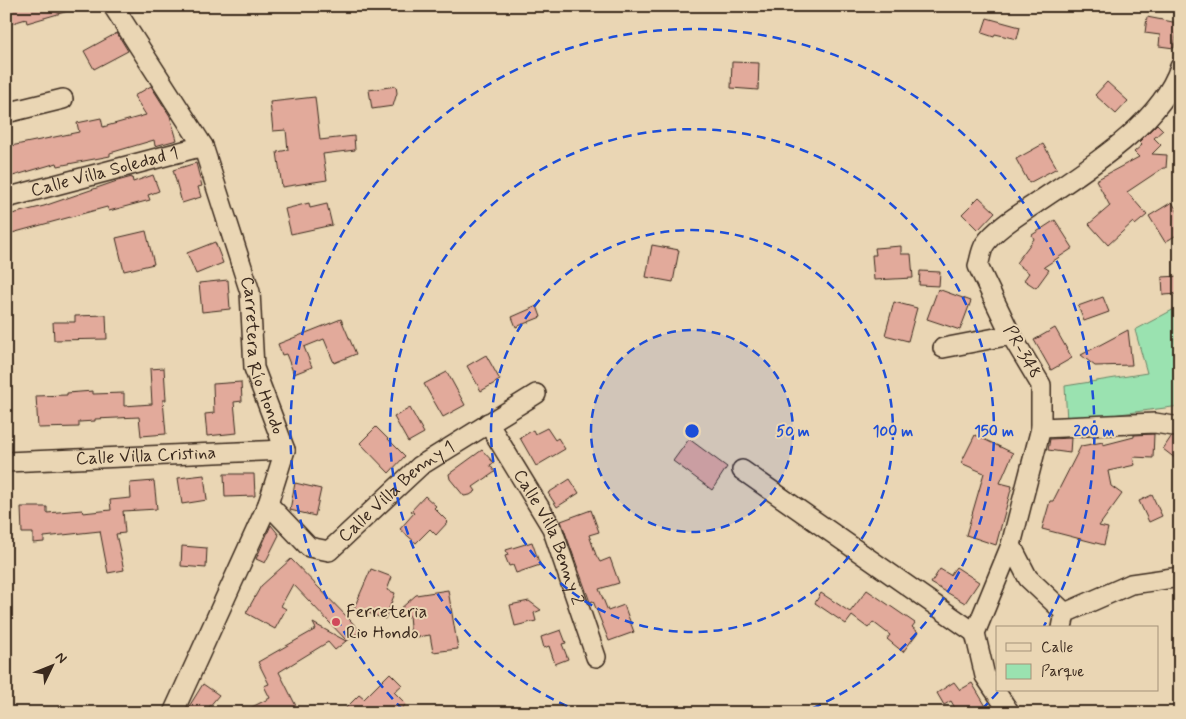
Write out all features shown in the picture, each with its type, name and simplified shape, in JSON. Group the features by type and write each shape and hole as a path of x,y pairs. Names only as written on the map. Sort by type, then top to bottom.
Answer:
{"street":[{"name":"Carretera Río Hondo","path":"112,6 203,146 250,292 254,368 285,450 268,504 173,713"},
{"name":"PR-348","path":"975,633 1011,545 1041,428 1041,385 1011,335 978,266 985,245 1009,221 1110,152 1156,109 1176,80 1180,67"},
{"path":"6,113 62,98"},
{"name":"Calle Villa Soledad 1","path":"6,198 203,146"},
{"path":"943,348 1011,335"},
{"name":"Calle Villa Benny 1","path":"268,504 309,547 329,551 420,466 536,394"},
{"name":"Calle Villa Benny 2","path":"488,423 552,528 596,657"},
{"path":"1041,428 1155,423 1180,427"},
{"name":"Calle Villa Cristina","path":"6,462 285,450"},
{"path":"742,470 975,633 985,676 1010,713"},
{"path":"1011,545 1028,578 1064,620 1131,584 1180,577"}],"green space":[{"path":"1180,306 1180,406 1067,421 1065,386 1147,373 1135,330"}],"building":[{"path":"6,6 74,6 75,9 27,23 26,19 6,25"},
{"path":"1147,17 1178,23 1174,48 1159,46 1160,35 1145,33"},
{"path":"987,18 1020,27 1017,39 995,34 994,37 982,33"},
{"path":"117,33 128,51 94,69 84,51"},
{"path":"732,62 759,63 758,90 731,88"},
{"path":"1107,82 1128,101 1116,114 1095,95"},
{"path":"151,86 170,116 177,140 155,146 154,140 110,153 110,156 58,166 57,163 6,178 6,147 79,132 77,123 101,118 103,127 146,115 134,96"},
{"path":"396,86 397,93 393,106 372,109 369,90"},
{"path":"315,97 320,140 354,136 355,150 323,154 327,180 282,187 277,152 288,150 286,130 273,131 270,102"},
{"path":"1157,124 1163,130 1154,138 1161,145 1152,154 1167,155 1166,168 1163,168 1127,192 1147,215 1135,225 1133,222 1108,245 1089,224 1110,206 1096,180 1139,157 1134,152 1142,145 1139,142"},
{"path":"1043,144 1057,168 1029,183 1016,159"},
{"path":"196,163 202,186 198,187 201,197 182,203 173,170"},
{"path":"153,175 159,191 148,195 150,200 109,211 107,207 12,233 8,215 44,206 117,181 132,177 133,182"},
{"path":"979,197 995,212 978,230 962,214"},
{"path":"1172,202 1180,216 1180,233 1165,242 1149,216"},
{"path":"309,203 310,208 327,204 332,225 291,234 285,209"},
{"path":"1055,220 1073,248 1044,267 1049,270 1036,288 1024,280 1029,273 1016,263 1034,239 1032,235"},
{"path":"146,231 154,264 124,271 116,238"},
{"path":"215,242 223,263 196,274 187,253"},
{"path":"652,245 679,250 673,282 646,277"},
{"path":"901,246 901,254 911,254 913,278 874,280 872,255 876,255 875,248"},
{"path":"920,271 940,272 939,286 919,285"},
{"path":"1180,276 1180,294 1163,295 1162,277"},
{"path":"228,280 230,309 202,312 199,283"},
{"path":"938,289 971,301 960,330 927,319"},
{"path":"1103,297 1109,312 1084,321 1078,306"},
{"path":"894,302 917,308 908,341 885,335"},
{"path":"537,306 541,317 516,327 512,317"},
{"path":"106,315 107,339 54,340 53,322 75,322 75,316"},
{"path":"341,319 356,354 334,363 324,339 304,347 312,367 294,374 286,354 282,355 278,344"},
{"path":"1055,328 1072,358 1051,370 1034,340"},
{"path":"1128,330 1132,365 1095,366 1081,355"},
{"path":"486,355 500,380 481,391 467,366"},
{"path":"164,368 166,400 163,400 166,434 141,436 139,417 95,419 95,421 79,422 79,427 38,428 36,396 67,395 67,393 93,391 93,394 124,393 124,406 152,404 150,369"},
{"path":"447,372 465,405 443,417 424,384"},
{"path":"241,382 242,401 234,402 237,433 207,436 205,414 214,413 213,384"},
{"path":"410,408 424,433 408,442 394,417"},
{"path":"376,427 405,456 389,473 360,443"},
{"path":"547,428 555,440 558,438 565,449 536,466 520,438 533,430 535,434"},
{"path":"1154,434 1153,458 1133,457 1135,465 1108,471 1111,486 1122,494 1099,526 1108,528 1104,545 1042,529 1050,501 1053,501 1081,446 1103,442 1103,445 1134,437 1134,435"},
{"path":"975,435 1013,453 1000,483 1012,486 996,545 966,535 984,473 961,463"},
{"path":"1171,437 1180,438 1180,462 1163,449"},
{"path":"1071,438 1070,453 1048,450 1050,439"},
{"path":"689,439 727,467 712,490 673,461"},
{"path":"482,450 494,463 490,465 495,472 473,487 476,491 464,496 450,479 449,474"},
{"path":"224,474 254,474 255,496 225,497"},
{"path":"204,475 207,500 182,504 178,478"},
{"path":"570,479 579,493 557,507 548,493"},
{"path":"154,481 157,509 123,511 125,533 116,534 124,570 108,573 100,531 44,537 44,542 33,543 33,533 22,533 21,507 47,507 47,513 82,510 83,513 111,510 110,500 131,498 130,483"},
{"path":"295,483 321,489 315,516 290,510"},
{"path":"1152,495 1162,516 1149,522 1139,501"},
{"path":"425,496 436,506 434,508 448,522 436,535 430,529 416,543 400,529 414,513 411,511"},
{"path":"591,510 599,532 589,535 596,555 600,562 610,558 619,583 599,589 608,611 624,605 634,632 609,641 593,601 590,602 561,521"},
{"path":"271,525 279,535 265,563 256,559"},
{"path":"532,542 540,565 516,573 513,565 509,566 505,556 508,555 506,550"},
{"path":"182,546 207,548 206,568 181,566"},
{"path":"291,559 360,631 347,641 293,584 281,606 286,609 275,629 246,613 261,586"},
{"path":"956,567 979,582 965,603 931,583 940,569 950,575"},
{"path":"371,569 392,577 387,590 395,593 385,619 354,608"},
{"path":"448,590 458,649 433,652 430,635 411,638 409,615 399,610 416,595"},
{"path":"867,590 915,623 912,627 918,632 903,652 887,639 890,635 873,622 868,628 852,616 846,624 815,603 821,593 850,612"},
{"path":"529,601 541,610 534,613 536,621 515,626 510,605"},
{"path":"313,623 346,641 335,650 328,642 279,672 296,706 281,713 240,713 270,698 264,686 269,684 258,662 316,629"},
{"path":"561,630 566,643 562,644 568,659 555,664 549,646 544,648 541,637"},
{"path":"390,673 402,685 394,692 406,704 398,713 341,713 359,695 364,699"},
{"path":"954,682 960,690 972,683 990,713 958,713 951,701 944,705 937,693"},
{"path":"203,684 219,695 204,713 185,713"}],"place":[{"name":"Ferreteria Rio Hondo","path":"336,622"}]}
